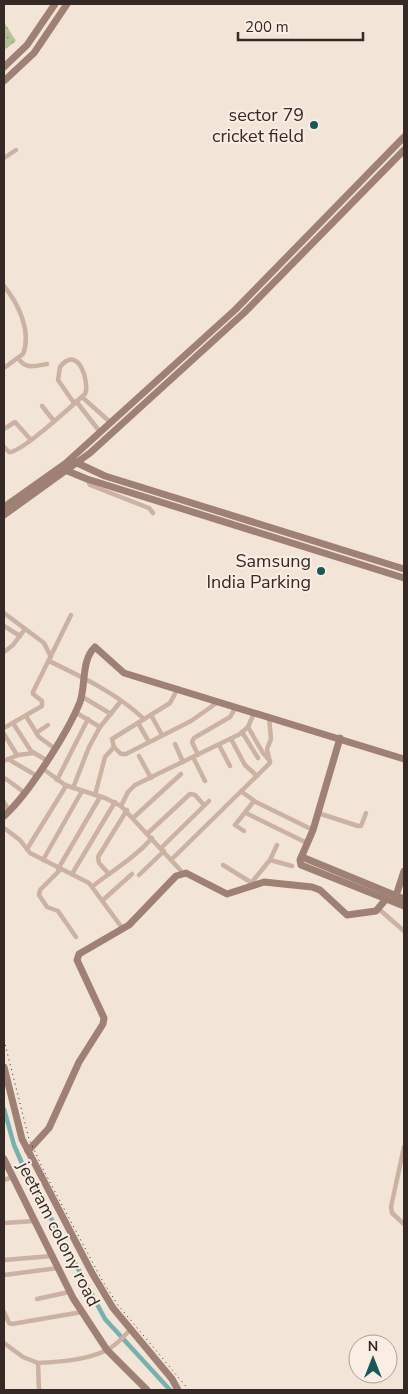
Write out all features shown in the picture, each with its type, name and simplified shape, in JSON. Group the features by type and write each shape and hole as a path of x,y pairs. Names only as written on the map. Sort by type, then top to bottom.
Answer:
{"street":[{"path":"4,67 27,45 55,4"},
{"path":"4,81 34,53 67,4"},
{"path":"4,507 70,459 236,309 404,137"},
{"path":"4,158 16,150"},
{"path":"4,515 68,471 245,312 404,150"},
{"path":"4,286 15,301 25,328 26,348 18,358 4,368"},
{"path":"18,358 22,364 30,367 47,364"},
{"path":"4,447 9,452 14,453 31,440 75,402 82,397 88,388 82,365 77,361 71,361 62,364 58,383 75,402 100,432"},
{"path":"82,397 110,422"},
{"path":"42,406 54,421"},
{"path":"4,429 15,422 31,440"},
{"path":"70,459 105,476 404,569"},
{"path":"60,467 86,479 404,578"},
{"path":"86,479 90,485 149,508 154,513"},
{"path":"4,613 44,643 50,659 134,708 144,719"},
{"path":"4,728 42,706 42,701 33,694 71,615"},
{"path":"4,626 20,636"},
{"path":"4,652 25,629"},
{"path":"7,814 26,793 74,712 81,696 83,677 91,651 95,647 124,673 178,688 404,759"},
{"path":"178,688 170,703 112,739 114,747 123,754 191,721 218,702"},
{"path":"81,696 111,714"},
{"path":"73,788 89,747 100,727 120,701"},
{"path":"205,781 192,742 194,738 230,717 236,707"},
{"path":"74,712 100,727"},
{"path":"121,806 131,788 231,739 248,727 254,713"},
{"path":"151,715 162,736"},
{"path":"26,716 36,733 54,748"},
{"path":"269,717 271,739 267,749 270,761"},
{"path":"57,780 88,719"},
{"path":"13,723 34,754 46,760"},
{"path":"138,723 149,742"},
{"path":"36,733 48,725"},
{"path":"248,727 263,753 270,761"},
{"path":"242,732 258,758"},
{"path":"4,734 17,755"},
{"path":"340,738 313,830 300,863 303,867 386,899 401,901"},
{"path":"231,739 245,765 257,776"},
{"path":"175,744 183,762"},
{"path":"219,745 230,766"},
{"path":"76,938 58,911 47,907 39,895 40,890 59,869 97,796 105,757 114,747"},
{"path":"6,760 17,755 34,754"},
{"path":"139,756 151,778"},
{"path":"6,760 37,776"},
{"path":"172,860 242,792 270,761"},
{"path":"42,768 66,786 115,802 127,810 183,873 227,894 251,885 271,882 312,887 320,890 348,915 380,910"},
{"path":"133,818 181,774"},
{"path":"6,779 26,793"},
{"path":"27,849 66,786"},
{"path":"43,860 82,792"},
{"path":"242,792 254,801 313,830"},
{"path":"148,833 190,794 195,795 204,805"},
{"path":"139,875 209,801"},
{"path":"244,831 235,825 254,801"},
{"path":"4,802 7,814"},
{"path":"72,874 115,802"},
{"path":"109,874 99,863 98,857 127,810"},
{"path":"246,813 307,843"},
{"path":"318,813 358,826 361,826 366,814"},
{"path":"4,828 20,840 27,849 43,860 93,886 123,929"},
{"path":"93,886 122,862 136,856 152,838"},
{"path":"251,885 270,860 277,845"},
{"path":"302,857 401,901"},
{"path":"270,860 292,866"},
{"path":"222,865 251,885"},
{"path":"401,901 404,871"},
{"path":"28,1151 42,1138 55,1118 79,1062 103,1024 104,1018 77,957 81,952 133,922 176,876 183,873"},
{"path":"103,900 132,874"},
{"path":"380,910 386,899"},
{"path":"380,910 404,931"},
{"path":"4,1067 15,1115 28,1151 108,1302 129,1331 172,1379 178,1390"},
{"path":"404,1148 390,1207 392,1213 404,1224"},
{"name":"jeetram colony road","path":"4,1159 69,1292 110,1348 147,1390"},
{"path":"4,1180 13,1178"},
{"path":"4,1223 35,1221"},
{"path":"4,1260 52,1256"},
{"path":"4,1275 58,1268"},
{"path":"37,1299 69,1292"},
{"path":"4,1312 10,1324 82,1312"},
{"path":"4,1343 38,1364 79,1359 110,1348 129,1331"},
{"path":"38,1364 40,1390"}],"green space":[{"path":"4,22 16,41 4,50"}],"waterway":[{"path":"4,1109 14,1145 24,1168 105,1319 170,1390"}],"railway":[{"path":"4,1040 29,1139 44,1171 102,1280 118,1305 189,1390"}],"place":[{"name":"sector 79 cricket field","path":"314,125"},
{"name":"Samsung India Parking","path":"321,571"}]}
